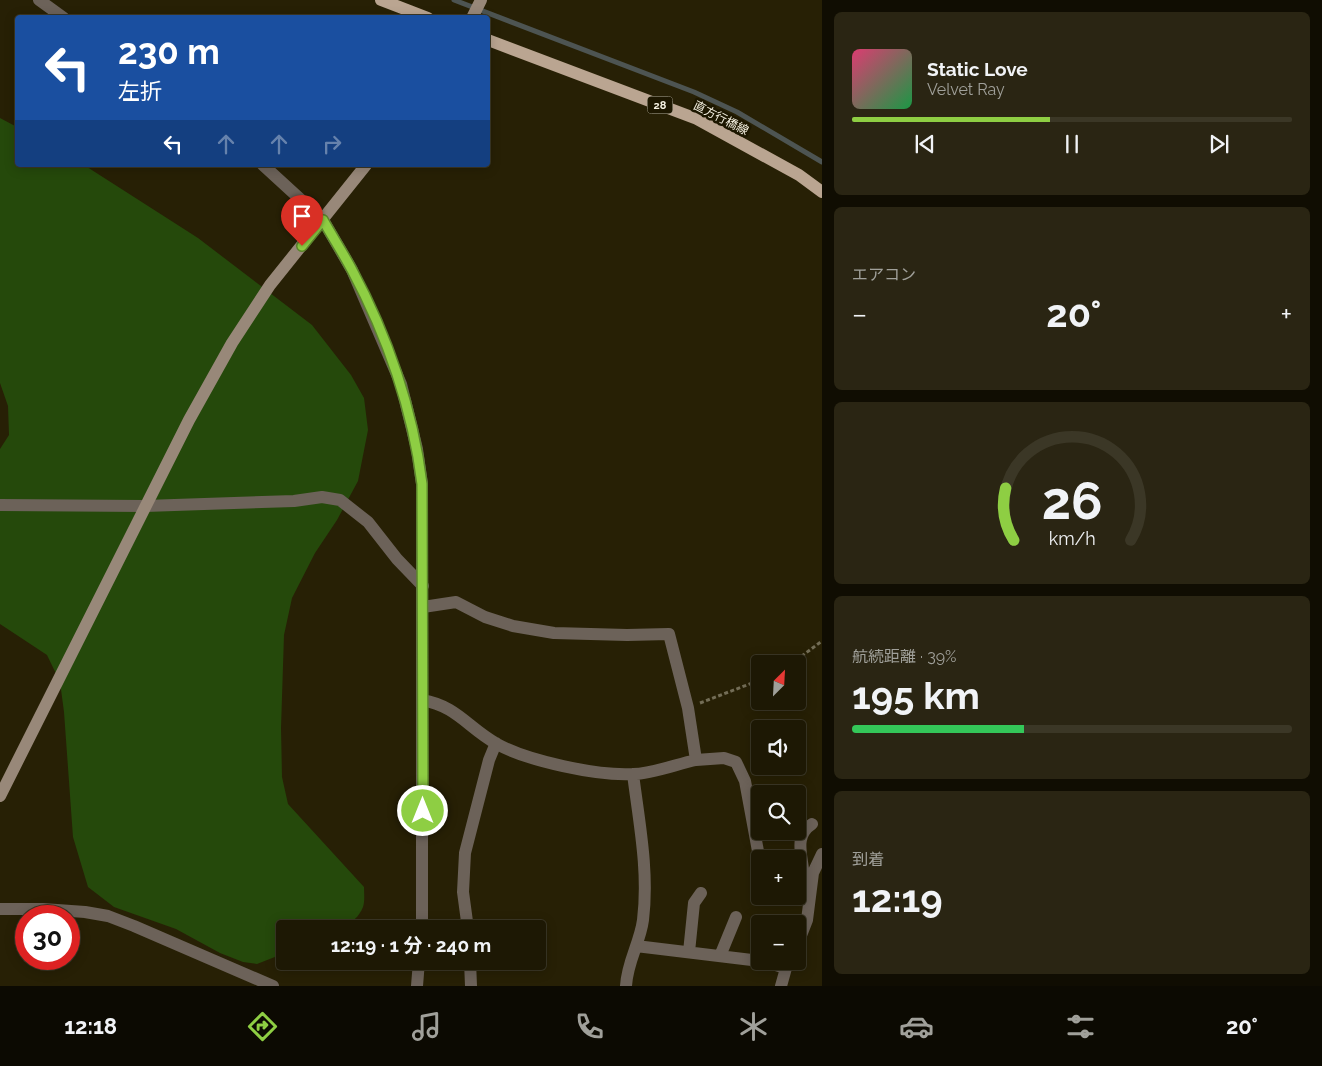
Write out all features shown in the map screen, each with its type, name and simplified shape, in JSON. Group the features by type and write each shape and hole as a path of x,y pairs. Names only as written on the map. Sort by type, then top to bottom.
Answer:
{"main road":[{"path":"381,0 420,15"},
{"name":"直方行橋線","path":"490,41 697,119 799,175 822,192"}],"street":[{"path":"39,0 60,15"},
{"path":"474,15 481,0"},
{"path":"265,167 323,220 352,270 401,384 418,449 422,484 423,586 422,920"},
{"path":"0,796 188,420 232,343 270,285 364,167"},
{"path":"0,505 145,506 294,501 322,497 340,500 368,522 397,559 423,586"},
{"path":"423,606 456,602 485,617 513,626 554,633 668,634 688,708 696,760"},
{"path":"422,700 439,703 452,710 496,743 517,752 576,769 634,774 696,760 724,758 736,762 745,781 758,850"},
{"path":"467,920 463,892 465,853 489,760 496,743"},
{"path":"626,986 627,970 643,921 646,875 634,774"},
{"path":"801,850 800,838 804,830 812,824"},
{"path":"806,869 822,854"},
{"path":"689,952 694,903 701,893"},
{"path":"806,904 806,923"},
{"path":"0,910 43,909 85,912 108,916 273,986"},
{"path":"720,956 736,918"},
{"path":"636,946 751,960"},
{"path":"417,986 418,970"},
{"path":"470,970 471,986"},
{"path":"781,986 785,970"}],"path":[{"path":"803,655 822,641"},
{"path":"688,708 751,684"}],"green space":[{"path":"0,118 15,126 15,167 87,167 198,238 312,325 351,375 364,398 368,430 358,481 337,520 315,553 292,598 284,635 281,728 282,777 288,804 364,887 364,905 353,920 276,920 276,957 257,964 243,962 220,953 176,929 114,907 88,887 73,837 60,682 47,655 0,624 0,449 9,435 8,406 0,383"}],"waterway":[{"path":"454,0 694,92 737,112 822,162"}],"route":[{"path":"302,246 323,220 352,270 374,318 401,384 418,449 422,484 423,811"}]}
